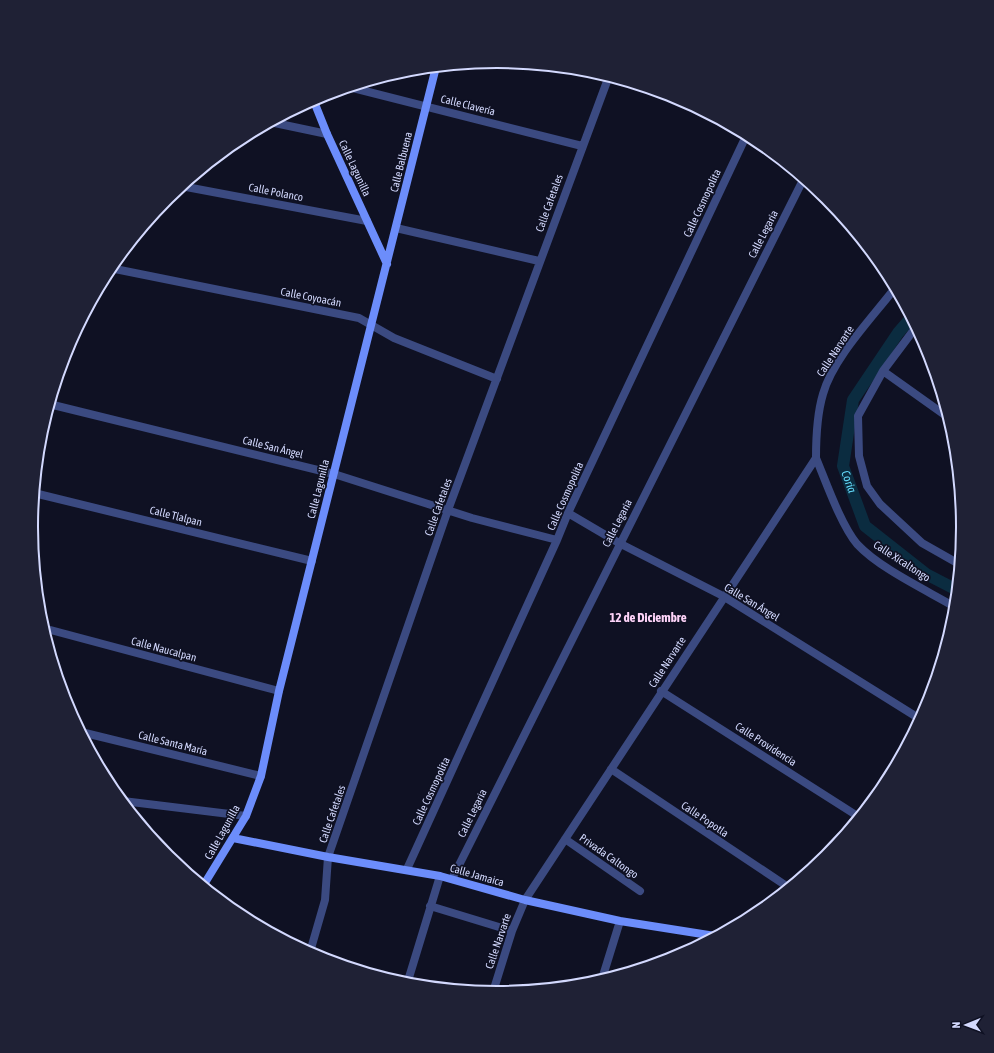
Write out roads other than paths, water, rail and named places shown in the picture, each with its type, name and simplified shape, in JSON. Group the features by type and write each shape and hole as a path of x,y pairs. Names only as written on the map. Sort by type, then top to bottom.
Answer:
{"street":[{"name":"Calle Balbuena","path":"387,264 435,71"},
{"name":"Calle Cafetales","path":"312,946 325,900 328,858 448,510 539,261 607,81"},
{"name":"Calle Clavería","path":"358,89 426,105 582,146"},
{"name":"Calle Lagunilla","path":"206,882 246,816 261,776 279,691 387,264 327,134 315,105"},
{"path":"278,124 327,134"},
{"name":"Calle Cosmopolita","path":"407,869 568,513 744,140"},
{"name":"Calle Legaria","path":"452,879 619,543 802,183"},
{"name":"Calle Polanco","path":"187,187 367,221"},
{"path":"396,228 539,261"},
{"name":"Calle Coyoacán","path":"116,269 359,318 394,338 497,379"},
{"name":"Calle Narvarte","path":"495,986 512,931 525,900 723,596 816,458 816,442 823,394 830,375 855,338 892,293"},
{"path":"913,331 883,371 858,416 859,456 867,486 880,504 922,543 955,561"},
{"path":"883,371 941,412"},
{"name":"Calle San Ángel","path":"55,405 334,474 448,510 557,540"},
{"name":"Calle Xicaltongo","path":"816,458 834,501 857,543 888,568 949,604"},
{"name":"Calle Tlalpan","path":"39,494 312,561"},
{"name":"Calle San Ángel","path":"568,513 619,543 723,596 915,716"},
{"name":"Calle Naucalpan","path":"50,630 279,691"},
{"name":"Calle Providencia","path":"661,691 854,814"},
{"name":"Calle Santa María","path":"87,733 261,776"},
{"name":"Calle Popotla","path":"610,769 784,884"},
{"path":"130,802 246,816"},
{"name":"Calle Jamaica","path":"233,838 328,858 407,869 452,879 525,900 620,921 706,935"},
{"name":"Privada Caltongo","path":"565,839 640,892"},
{"path":"409,977 440,876"},
{"path":"430,906 512,931"},
{"path":"604,973 620,921"}],"waterway":[{"name":"Coria","path":"908,321 898,333 853,400 843,466 865,526 926,574 952,587"}],"district":[{"name":"12 de Diciembre","path":"648,617"}]}
